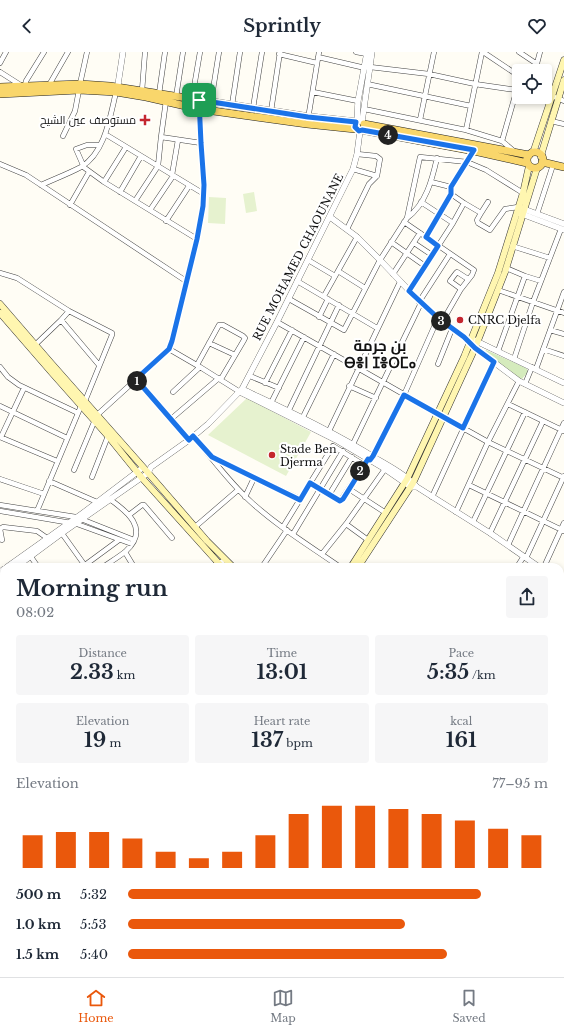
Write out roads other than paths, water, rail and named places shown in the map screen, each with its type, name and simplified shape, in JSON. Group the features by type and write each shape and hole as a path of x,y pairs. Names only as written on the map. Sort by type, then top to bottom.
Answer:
{"main road":[{"path":"361,563 411,484 498,290 512,246 528,164 527,159 534,150 558,99 564,63"},
{"path":"473,343 519,210 540,162 564,80"},
{"path":"0,87 49,85 142,91 271,111 308,121"},
{"path":"0,94 80,87"},
{"path":"117,90 199,109 360,126 516,153 536,153 540,162"},
{"path":"360,126 474,150 528,164 533,168 540,162"},
{"path":"540,162 564,167"},
{"path":"0,304 83,404"},
{"path":"0,313 83,404 144,467 228,563"},
{"path":"96,417 108,436 142,478 218,563"},
{"path":"354,563 386,513 411,484"}],"street":[{"path":"0,62 6,52"},
{"path":"0,72 23,86 44,52"},
{"path":"49,85 68,52"},
{"path":"63,136 75,111 87,52"},
{"path":"41,185 83,166 92,157 100,145 105,134 117,90 123,52"},
{"path":"142,91 145,52"},
{"path":"159,94 165,52"},
{"path":"176,97 182,52"},
{"path":"74,470 96,417 169,349 197,239 203,206 204,185 199,109 196,100 200,52"},
{"path":"211,102 219,52"},
{"path":"232,105 240,52"},
{"path":"253,108 262,52"},
{"path":"356,52 369,53 364,109 360,126"},
{"path":"420,120 434,52"},
{"path":"466,130 483,52 491,54 512,70"},
{"path":"519,52 537,64 540,52"},
{"path":"271,111 280,53 318,57 368,68 429,74 475,84 512,89"},
{"path":"308,121 318,57"},
{"path":"360,126 358,101 368,68"},
{"path":"367,84 471,106"},
{"path":"312,92 358,101"},
{"path":"135,201 158,166 166,101"},
{"path":"502,141 512,104"},
{"path":"364,109 466,130 502,141 516,153"},
{"path":"551,121 564,124"},
{"name":"RUE MOHAMED CHAOUNANE","path":"151,467 191,438 213,419 241,391 250,376 354,169 360,126"},
{"path":"105,134 204,194"},
{"path":"162,137 201,143"},
{"path":"150,210 172,175 178,140"},
{"path":"100,145 87,145 76,149 83,166 89,172 197,239"},
{"path":"104,182 126,147"},
{"path":"426,237 451,194 451,187 474,150"},
{"path":"347,229 370,184 377,176 380,159 379,157 357,154"},
{"path":"120,192 141,156"},
{"path":"405,220 420,157 467,162 486,170 523,193"},
{"path":"289,299 344,330 390,242 405,220 413,214 429,190 436,158"},
{"path":"0,164 26,175 186,280"},
{"path":"537,214 553,165"},
{"path":"354,169 377,176"},
{"path":"70,205 89,172"},
{"path":"431,182 451,187"},
{"path":"166,221 189,186"},
{"path":"451,194 481,213"},
{"path":"421,202 453,223"},
{"path":"488,202 477,220 478,223 490,230 505,209 537,214 563,226"},
{"path":"409,291 453,223 464,203"},
{"path":"519,210 563,226"},
{"path":"330,217 357,237 420,303 440,320 473,343 494,362 519,381 564,402"},
{"path":"310,483 340,501 343,499 364,464 370,458 404,395 440,320 474,270 420,233 405,220"},
{"path":"514,359 533,302 563,226"},
{"path":"393,274 420,233"},
{"path":"319,317 335,276 357,237"},
{"path":"390,242 425,266"},
{"path":"414,243 432,255"},
{"path":"512,246 550,258"},
{"path":"354,444 420,303 450,254"},
{"path":"308,260 335,276"},
{"path":"506,268 541,281"},
{"path":"338,271 365,288"},
{"path":"460,289 450,281 456,272 468,279"},
{"path":"0,273 17,278 69,311 112,333 34,517"},
{"path":"498,351 525,276"},
{"path":"297,282 326,297 377,328"},
{"path":"328,433 400,282"},
{"path":"498,290 564,313"},
{"path":"525,384 543,349 564,292"},
{"path":"288,413 339,305"},
{"path":"35,345 69,311"},
{"path":"61,320 99,365"},
{"path":"277,322 488,442 564,477 525,557 520,563"},
{"path":"171,419 220,379 245,338 223,325 216,327 199,366 173,392"},
{"path":"438,364 452,329"},
{"path":"265,382 292,330"},
{"path":"550,330 564,334"},
{"path":"271,403 304,337"},
{"path":"208,343 235,356"},
{"path":"473,343 498,351 564,383"},
{"path":"169,349 241,391 354,444 385,469 432,496 533,563"},
{"path":"543,349 564,356"},
{"path":"303,417 334,354"},
{"path":"432,496 494,362"},
{"path":"0,367 14,382 24,388 78,413"},
{"path":"250,376 279,388"},
{"path":"136,379 171,419 212,457 245,497 263,513 334,563"},
{"path":"456,512 488,442 519,381"},
{"path":"350,386 376,398"},
{"path":"24,388 0,437 57,461"},
{"path":"241,391 271,403 288,413 303,417 411,484"},
{"path":"508,404 563,430"},
{"path":"0,406 67,438"},
{"path":"473,522 525,412"},
{"path":"490,533 543,421"},
{"path":"508,545 543,468 563,430 564,423"},
{"path":"92,477 108,436"},
{"path":"264,563 333,446 364,464"},
{"path":"293,534 343,451"},
{"path":"212,457 300,500"},
{"path":"329,495 352,457"},
{"path":"14,563 29,554 60,531 69,522 144,467 151,467 148,473 142,478 77,524 60,531 47,538 29,554 20,563"},
{"path":"322,554 346,524 385,469"},
{"path":"245,497 254,478"},
{"path":"49,480 97,502"},
{"path":"0,481 44,494"},
{"path":"469,485 522,512 562,530"},
{"path":"349,489 386,513"},
{"path":"195,526 238,490"},
{"path":"105,496 129,515 136,528 136,534 133,542 125,552 108,563"},
{"path":"0,505 76,517 133,542"},
{"path":"129,515 144,505 172,538"},
{"path":"0,511 69,522 119,540 133,542"},
{"path":"546,563 564,523"},
{"path":"346,524 368,540"},
{"path":"2,540 0,529 3,527 37,531 47,538"},
{"path":"60,531 84,563"},
{"path":"90,563 119,540"},
{"path":"125,552 132,563"},
{"path":"29,554 35,563"},
{"path":"222,563 225,560"}],"place":[{"name":"مستوصف عين الشيح","path":"145,120"},
{"name":"CNRC Djelfa","path":"460,320"},
{"name":"Stade Ben Djerma","path":"272,455"}],"district":[{"name":"بن جرمة ⴱⴻⵏ ⵊⴻⵔⵎⴰ","path":"380,354"}]}
